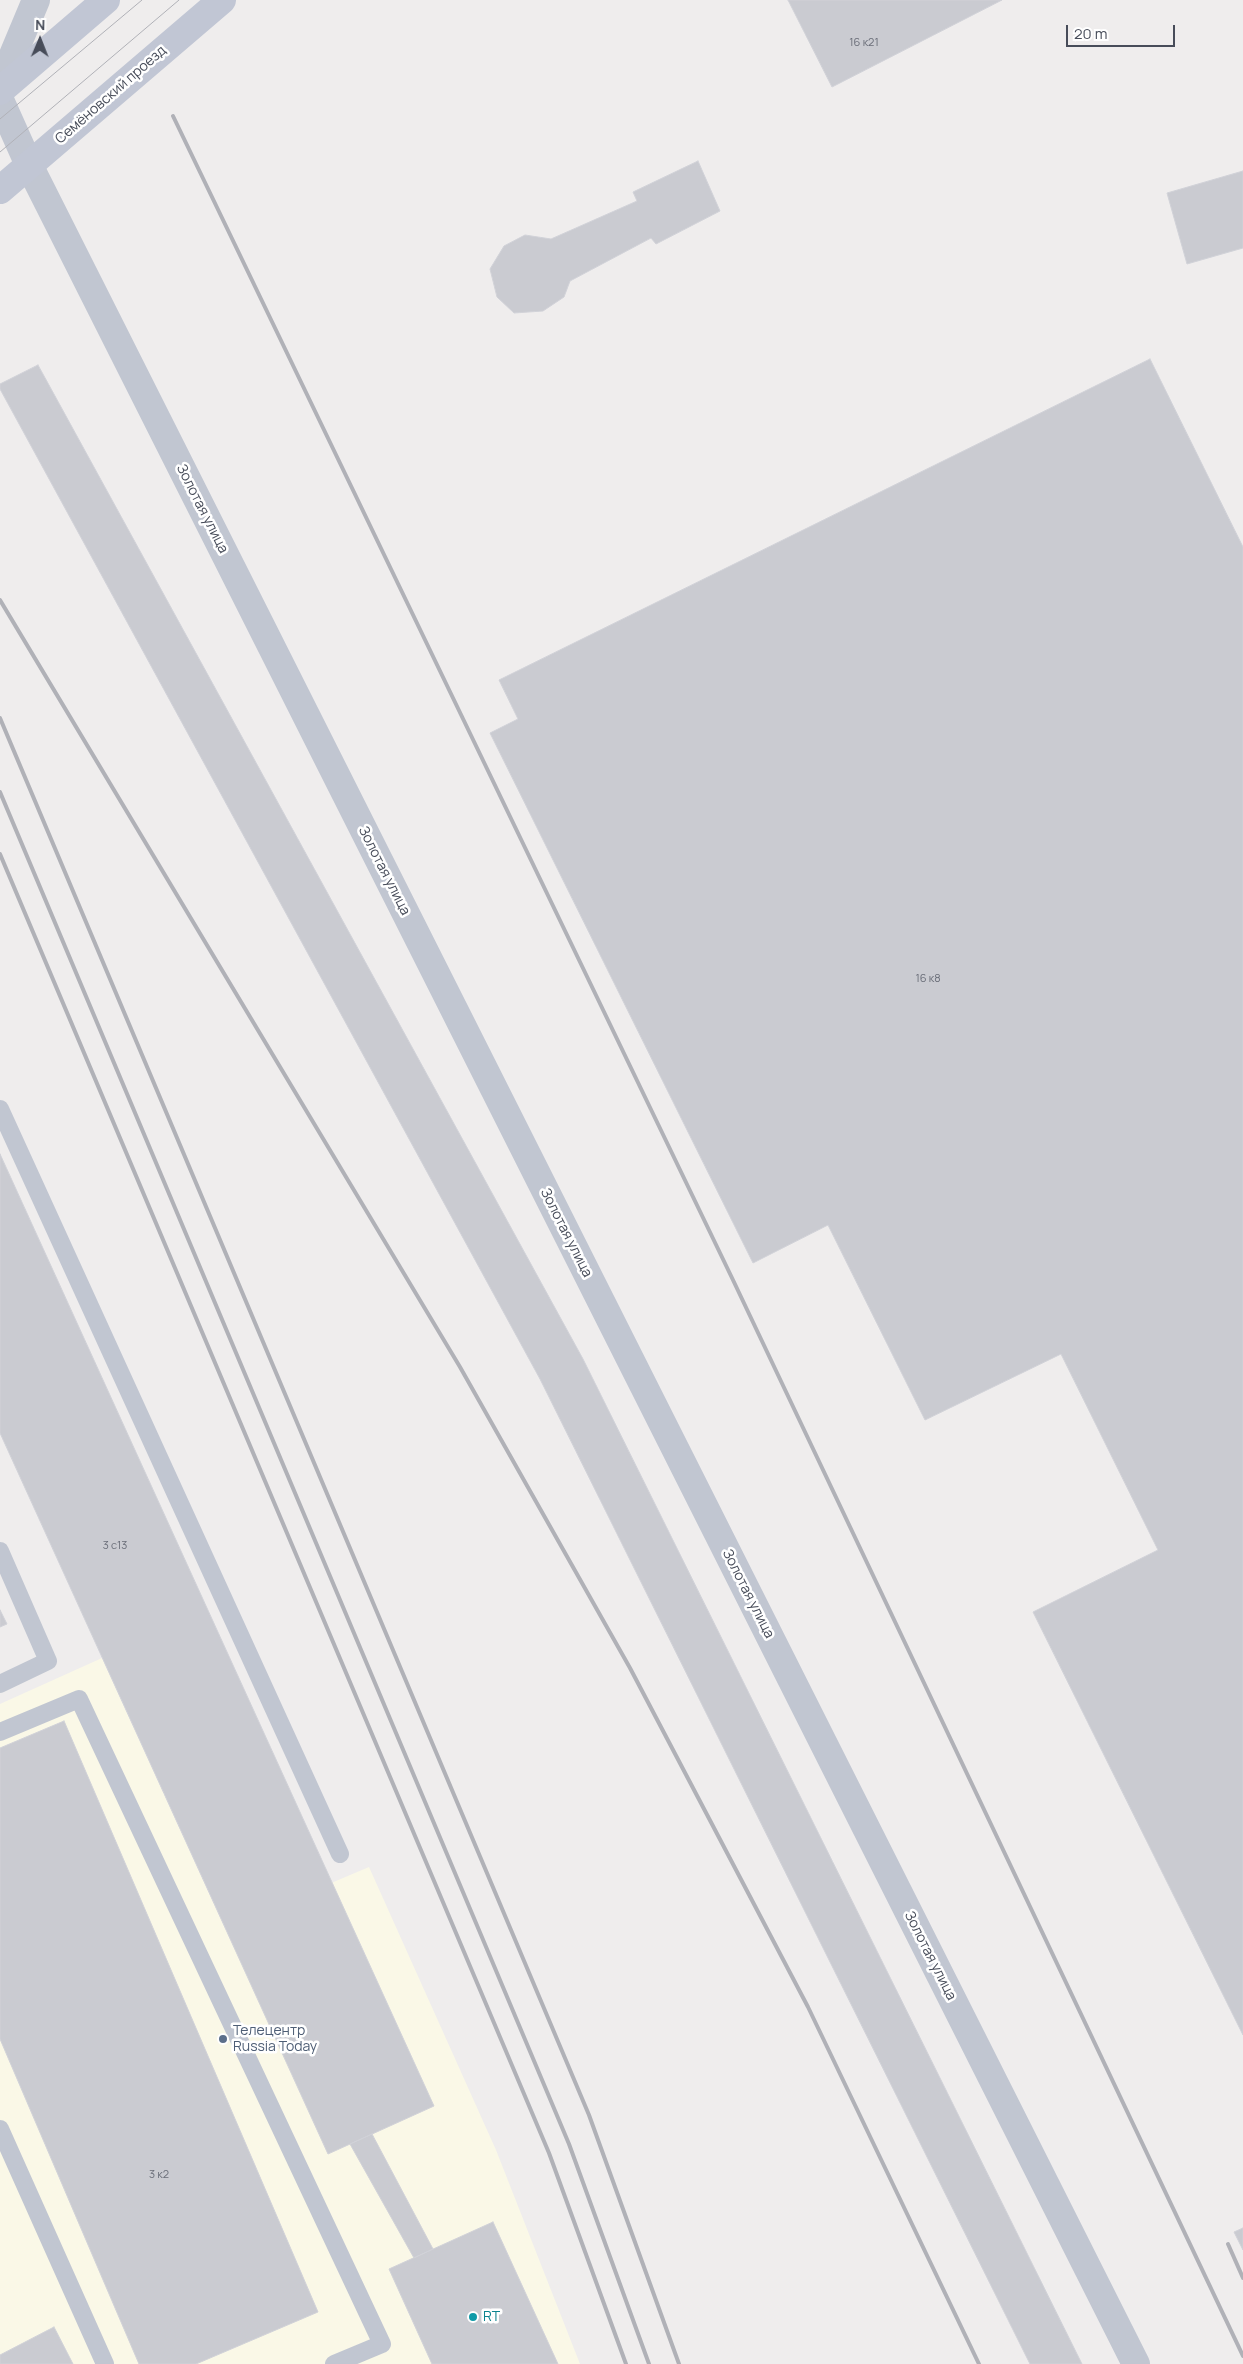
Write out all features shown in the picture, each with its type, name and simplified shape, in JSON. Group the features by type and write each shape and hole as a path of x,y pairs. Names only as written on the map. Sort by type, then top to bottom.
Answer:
{"main road":[{"path":"0,91 106,0"},
{"name":"Семёновский проезд","path":"0,190 222,0"}],"street":[{"path":"0,86 36,0"},
{"name":"Золотая улица","path":"0,100 29,165 1136,2364"}],"lane":[{"path":"0,1109 340,1854"},
{"path":"0,1551 48,1661 0,1684"},
{"path":"0,1732 79,1699 382,2344 334,2364"},
{"path":"0,2129 105,2364"}],"shaded area":[{"name":"Телецентр Russia Today","path":"102,1658 225,1928 369,1867 496,2150 580,2364 0,2364 0,1704"}],"building":[{"path":"788,0 1002,0 832,87"},
{"path":"698,161 720,211 656,244 651,238 570,281 564,297 543,311 514,313 497,297 490,269 504,246 525,235 551,239 637,201 633,192"},
{"path":"1243,171 1243,248 1187,264 1167,193"},
{"path":"1150,359 1243,547 1243,2035 1033,1612 1158,1550 1061,1354 925,1420 828,1225 753,1263 490,733 518,719 499,680"},
{"path":"38,365 583,1359 1082,2364 1030,2364 540,1379 0,389 0,384"},
{"path":"0,1154 434,2106 328,2154 0,1433"},
{"path":"0,1610 7,1624 0,1627"},
{"path":"64,1721 318,2312 196,2364 139,2364 0,2039 0,1748"},
{"path":"372,2134 433,2249 414,2258 350,2144"},
{"name":"RT","path":"493,2222 558,2364 432,2364 389,2269"},
{"path":"1243,2228 1243,2250 1234,2232"},
{"path":"54,2327 73,2364 0,2364 0,2355"}],"tram line":[{"path":"0,119 142,0"},
{"path":"0,152 179,0"}],"railway":[{"path":"173,116 733,1280 1243,2356"},
{"path":"0,600 460,1367 630,1668 808,2007 979,2364"},
{"path":"0,718 589,2115 679,2364"},
{"path":"0,792 569,2144 649,2364"},
{"path":"0,854 549,2153 626,2364"},
{"path":"1228,2244 1243,2278"}],"place":[{"name":"Телецентр Russia Today","path":"223,2039"},
{"name":"RT","path":"473,2317"}]}
